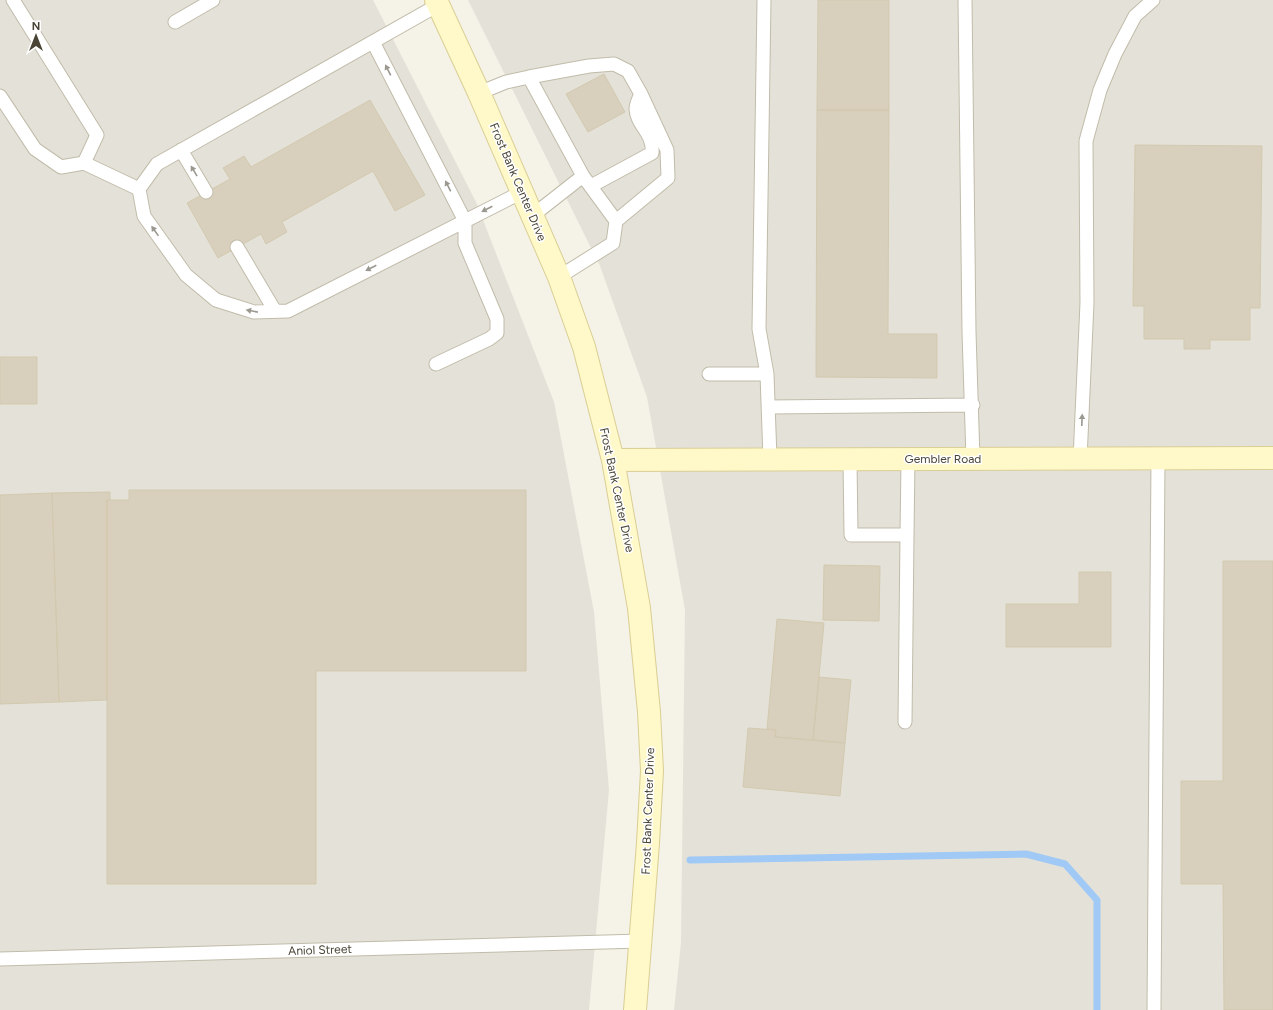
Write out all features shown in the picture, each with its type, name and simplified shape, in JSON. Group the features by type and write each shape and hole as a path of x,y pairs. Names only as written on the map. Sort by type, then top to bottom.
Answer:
{"main road":[{"name":"Frost Bank Center Drive","path":"437,3 479,93 558,277 584,347 613,460 639,608 649,712 652,771 635,1010"},
{"name":"Gembler Road","path":"613,460 1273,458"}],"lane":[{"path":"13,0 97,135 84,163"},
{"path":"174,22 213,0"},
{"path":"764,0 759,330 767,374 770,459"},
{"path":"965,0 969,332 973,405 973,459"},
{"path":"1080,459 1087,302 1086,141 1100,90 1115,54 1135,16 1153,0"},
{"path":"437,3 373,42 157,164 139,189 144,216 186,275 216,300 254,312 275,311 288,310 522,192"},
{"path":"373,42 465,220 465,242 497,319 497,333 489,339 436,364"},
{"path":"479,93 506,82 529,77 589,66 614,64 628,71 641,94 666,150 668,178 616,221 613,242 558,277"},
{"path":"529,77 587,181 616,221"},
{"path":"532,216 587,181 652,153 653,144 637,115 636,107 641,94"},
{"path":"0,96 35,149 61,167 84,163 139,189"},
{"path":"181,150 206,192"},
{"path":"237,247 275,311"},
{"path":"709,374 767,374"},
{"path":"769,407 973,405"},
{"path":"1154,1010 1158,458"},
{"path":"850,459 851,535 907,535"},
{"path":"905,722 908,459"},
{"name":"Aniol Street","path":"0,959 641,941"}],"shaded area":[{"path":"0,0 373,0 476,202 554,402 594,612 609,790 589,1010 0,1010"},
{"path":"468,0 1273,0 1273,1010 674,1010 681,943 685,610 647,397 600,266"}],"building":[{"path":"818,0 889,0 889,110 817,110"},
{"path":"604,74 625,112 588,132 566,94"},
{"path":"370,100 425,195 395,211 373,171 282,222 287,232 266,244 261,234 218,258 187,203 230,179 223,168 244,156 251,167"},
{"path":"817,110 889,110 888,334 937,334 937,378 816,377"},
{"path":"1135,145 1262,146 1260,308 1250,308 1250,340 1210,340 1210,349 1184,349 1184,339 1144,339 1144,306 1133,306"},
{"path":"0,357 37,357 37,404 0,404"},
{"path":"129,490 526,490 526,671 316,671 316,884 107,884 107,500 129,500"},
{"path":"110,492 110,500 107,500 107,700 59,702 52,493"},
{"path":"52,493 59,702 0,704 0,495"},
{"path":"1223,561 1273,561 1273,1010 1224,1010 1223,884 1181,884 1181,781 1223,781"},
{"path":"824,565 880,566 879,621 823,620"},
{"path":"1079,572 1111,572 1111,647 1006,647 1006,604 1079,604"},
{"path":"777,619 824,623 813,740 775,737 776,730 767,729"},
{"path":"819,677 851,680 845,743 813,740"},
{"path":"748,728 776,730 775,737 845,743 840,796 743,787"}],"waterway":[{"path":"690,860 1026,854 1065,864 1097,900 1097,1010"}]}
